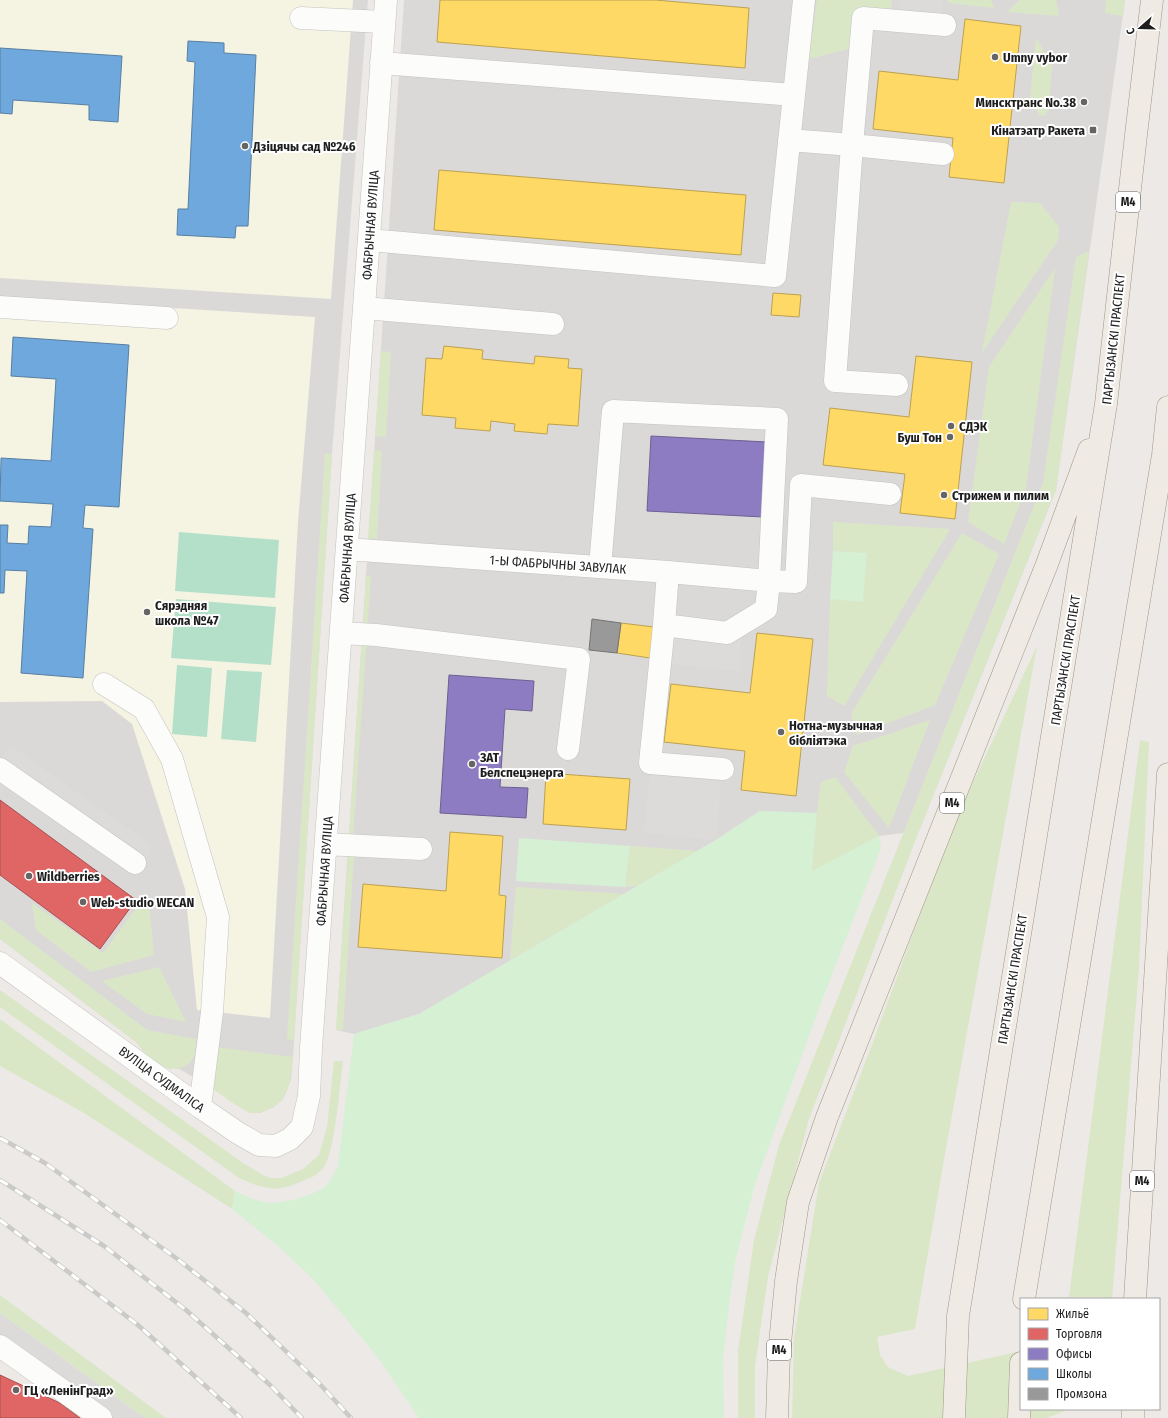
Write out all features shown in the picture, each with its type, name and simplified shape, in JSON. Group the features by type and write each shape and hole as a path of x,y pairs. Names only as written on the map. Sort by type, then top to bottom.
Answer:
{"main road":[{"name":"ПАРТЫЗАНСКІ ПРАСПЕКТ","path":"954,1418 958,1316 1106,404 1152,0"},
{"name":"М4","path":"777,1418 778,1354 786,1281 798,1202 827,1117 1044,571 1106,404"},
{"path":"1024,1298 1165,443 1168,406"},
{"path":"1165,443 1168,493"},
{"name":"М4","path":"1135,1298 1168,774"},
{"path":"1019,1418 1020,1390"}],"street":[{"name":"ФАБРЫЧНАЯ ВУЛІЦА","path":"309,1096 311,1048 340,633 386,0"},
{"path":"369,240 775,276 804,0"},
{"path":"301,18 384,22"},
{"path":"897,385 834,381 863,18 945,25"},
{"path":"381,64 794,95"},
{"path":"789,140 943,154"},
{"path":"0,307 167,318"},
{"path":"364,308 554,324"},
{"path":"600,567 613,411 777,419 769,581 766,609 727,633 664,625"},
{"name":"1-Ы ФАБРЫЧНЫ ЗАВУЛАК","path":"347,549 796,582 801,485 890,494"},
{"path":"668,572 650,763 723,769"},
{"path":"340,633 376,635 579,659 568,749"},
{"path":"104,684 144,709 172,759 218,917 212,1012 200,1107"},
{"path":"0,769 135,863"},
{"path":"326,844 421,849"},
{"name":"ВУЛІЦА СУДМАЛІСА","path":"0,963 200,1107 238,1133 259,1145 276,1146 290,1139 302,1127 309,1096"},
{"path":"0,1346 101,1418"}],"shaded area":[{"path":"0,0 368,0 332,454 291,1080 283,1099 274,1107 260,1113 250,1113 212,1088 179,1069 170,1069 161,1065 143,1051 136,1042 0,939"},
{"name":"Дзіцячы сад №246","path":"0,0 353,0 331,299 0,278"},
{"path":"404,0 1125,0 1056,490 919,831 879,836 812,872 760,811 716,840 419,1014 354,1034 336,1030"},
{"path":"900,0 943,0 940,19 898,14"},
{"name":"Сярэдняя школа №47","path":"0,297 315,317 298,522 270,1018 197,1010 185,889 132,724 102,701 0,702"},
{"path":"670,632 741,639 739,671 667,664"},
{"path":"10,745 153,846 136,877 0,779 0,761"},
{"path":"650,775 721,782 716,840 644,833"},
{"path":"0,1313 145,1418 90,1418 0,1352"}],"green space":[{"path":"817,0 892,0 890,12 853,48 809,59"},
{"path":"948,0 991,0 994,8 949,3"},
{"path":"1020,0 1056,0 1059,16 1007,12"},
{"path":"1106,0 1125,0 1123,16 1105,13"},
{"path":"1036,38 1052,65 1049,106 1046,115 1040,116 1030,98"},
{"path":"1011,202 1040,203 1059,227 1058,240 982,353"},
{"path":"1089,251 1056,490 919,831 809,1119 768,1277 755,1366 755,1418 738,1418 738,1351 754,1240 779,1145 1043,483 1076,257"},
{"path":"1055,268 1026,488 1004,544 968,522 989,367"},
{"path":"381,351 391,352 386,437 375,436"},
{"path":"374,450 382,451 377,539 368,538"},
{"path":"325,453 332,454 294,1040 287,1040"},
{"path":"833,522 950,529 844,706 827,696 830,599 863,601 867,553 833,551"},
{"path":"179,532 279,540 275,598 175,591"},
{"path":"962,533 999,554 935,705 857,735 851,714"},
{"path":"833,551 867,553 863,602 830,599"},
{"path":"366,576 371,576 367,631 363,631"},
{"path":"176,599 276,607 271,665 171,658"},
{"path":"362,636 367,636 353,836 349,836"},
{"path":"1037,646 943,1165 915,1329 877,1337 880,1355 888,1367 908,1376 1020,1351 1020,1410 1067,1410 1047,1418 792,1418 794,1338 819,1183 953,825"},
{"path":"177,665 212,668 207,737 172,734"},
{"path":"227,670 262,672 256,742 221,739"},
{"path":"930,720 889,828 844,772 853,746"},
{"path":"1140,740 1149,742 1139,968 1112,1298 1069,1297"},
{"path":"835,777 879,836 812,872 821,782"},
{"path":"760,811 817,813 812,871 879,836 881,848 822,1000 755,1184 735,1262 729,1305 723,1359 724,1418 419,1418 376,1355 313,1279 278,1246 232,1209 235,1191 257,1200 277,1203 309,1195 327,1185 338,1166 354,1034 419,1014 716,840"},
{"path":"519,838 630,846 625,887 516,881"},
{"path":"630,846 698,851 637,886 625,887"},
{"path":"348,855 354,855 343,1030 336,1030"},
{"path":"516,887 624,894 510,960"},
{"path":"143,899 149,905 154,955 91,972 36,930 32,903 103,953"},
{"path":"0,919 147,1030 196,1039 195,1054 192,1059 189,1063 178,1069 164,1067 157,1063 145,1053 136,1042 0,939"},
{"path":"159,967 186,1022 147,1014 102,981"},
{"path":"0,990 243,1163 271,1178 281,1178 303,1169 319,1155 327,1127 334,1061 343,1061 334,1133 328,1159 324,1167 309,1179 282,1188 261,1187 239,1178 0,1007"},
{"path":"0,1019 235,1191 232,1209 84,1113 0,1066"},
{"path":"216,1047 293,1057 288,1088 281,1100 276,1105 264,1111 251,1113 225,1098 212,1088"},
{"path":"0,1295 166,1418 145,1418 0,1313"}],"building: Жильё":[{"path":"440,0 655,0 749,8 745,68 437,42"},
{"path":"965,19 1021,26 1004,183 949,177 953,138 873,129 879,71 958,80"},
{"path":"439,170 746,195 741,255 434,230"},
{"path":"773,293 801,295 799,317 771,315"},
{"path":"444,346 483,350 482,359 534,364 535,356 569,359 568,368 582,369 578,426 548,424 547,434 514,431 515,424 491,421 490,431 455,428 456,418 422,415 426,358 442,359"},
{"path":"916,356 972,362 955,519 900,513 905,474 823,465 830,408 909,417"},
{"path":"621,623 654,627 650,658 617,653"},
{"path":"757,633 813,639 796,796 741,790 745,751 664,742 671,684 750,693"},
{"path":"546,773 630,779 626,830 543,824"},
{"path":"450,832 503,836 499,895 506,896 502,958 358,947 363,884 446,891"}],"building: Торговля":[{"path":"0,800 136,900 100,949 0,875"},
{"name":"ГЦ «ЛенінГрад»","path":"0,1375 60,1403 80,1418 0,1418"}],"building: Офисы":[{"path":"651,436 767,442 763,517 647,511"},
{"name":"ЗАТ Белспецэнерга","path":"449,675 534,681 532,711 505,709 500,787 528,788 526,818 440,813"}],"building: Школы":[{"path":"188,41 224,43 224,53 256,55 248,226 236,226 235,238 177,235 178,209 188,209 195,62 187,61"},
{"path":"0,48 122,56 118,122 89,120 89,105 13,100 12,114 0,113"},
{"path":"13,337 129,345 119,507 85,505 83,528 93,529 83,678 21,673 27,571 5,570 4,593 0,593 0,525 8,525 7,543 28,544 29,526 51,527 53,504 0,501 1,458 51,461 56,379 11,376"}],"building: Промзона":[{"path":"592,619 621,623 617,653 589,650"}],"railway":[{"path":"0,1138 45,1163 176,1258 246,1313 317,1381 351,1418"},
{"path":"0,1180 104,1246 186,1310 270,1385 302,1418"},
{"path":"0,1220 138,1325 241,1418"}],"place":[{"name":"Umny vybor","path":"995,57"},
{"name":"Минсктранс No.38","path":"1084,102"},
{"name":"Кінатэатр Ракета","path":"1093,130"},
{"name":"Дзіцячы сад №246","path":"245,146"},
{"name":"СДЭК","path":"951,426"},
{"name":"Буш Тон","path":"950,437"},
{"name":"Стрижем и пилим","path":"944,495"},
{"name":"Сярэдняя школа №47","path":"147,612"},
{"name":"Нотна-музычная бібліятэка","path":"781,732"},
{"name":"ЗАТ Белспецэнерга","path":"472,764"},
{"name":"Wildberries","path":"29,876"},
{"name":"Web-studio WECAN","path":"83,902"},
{"name":"ГЦ «ЛенінГрад»","path":"16,1390"}]}
